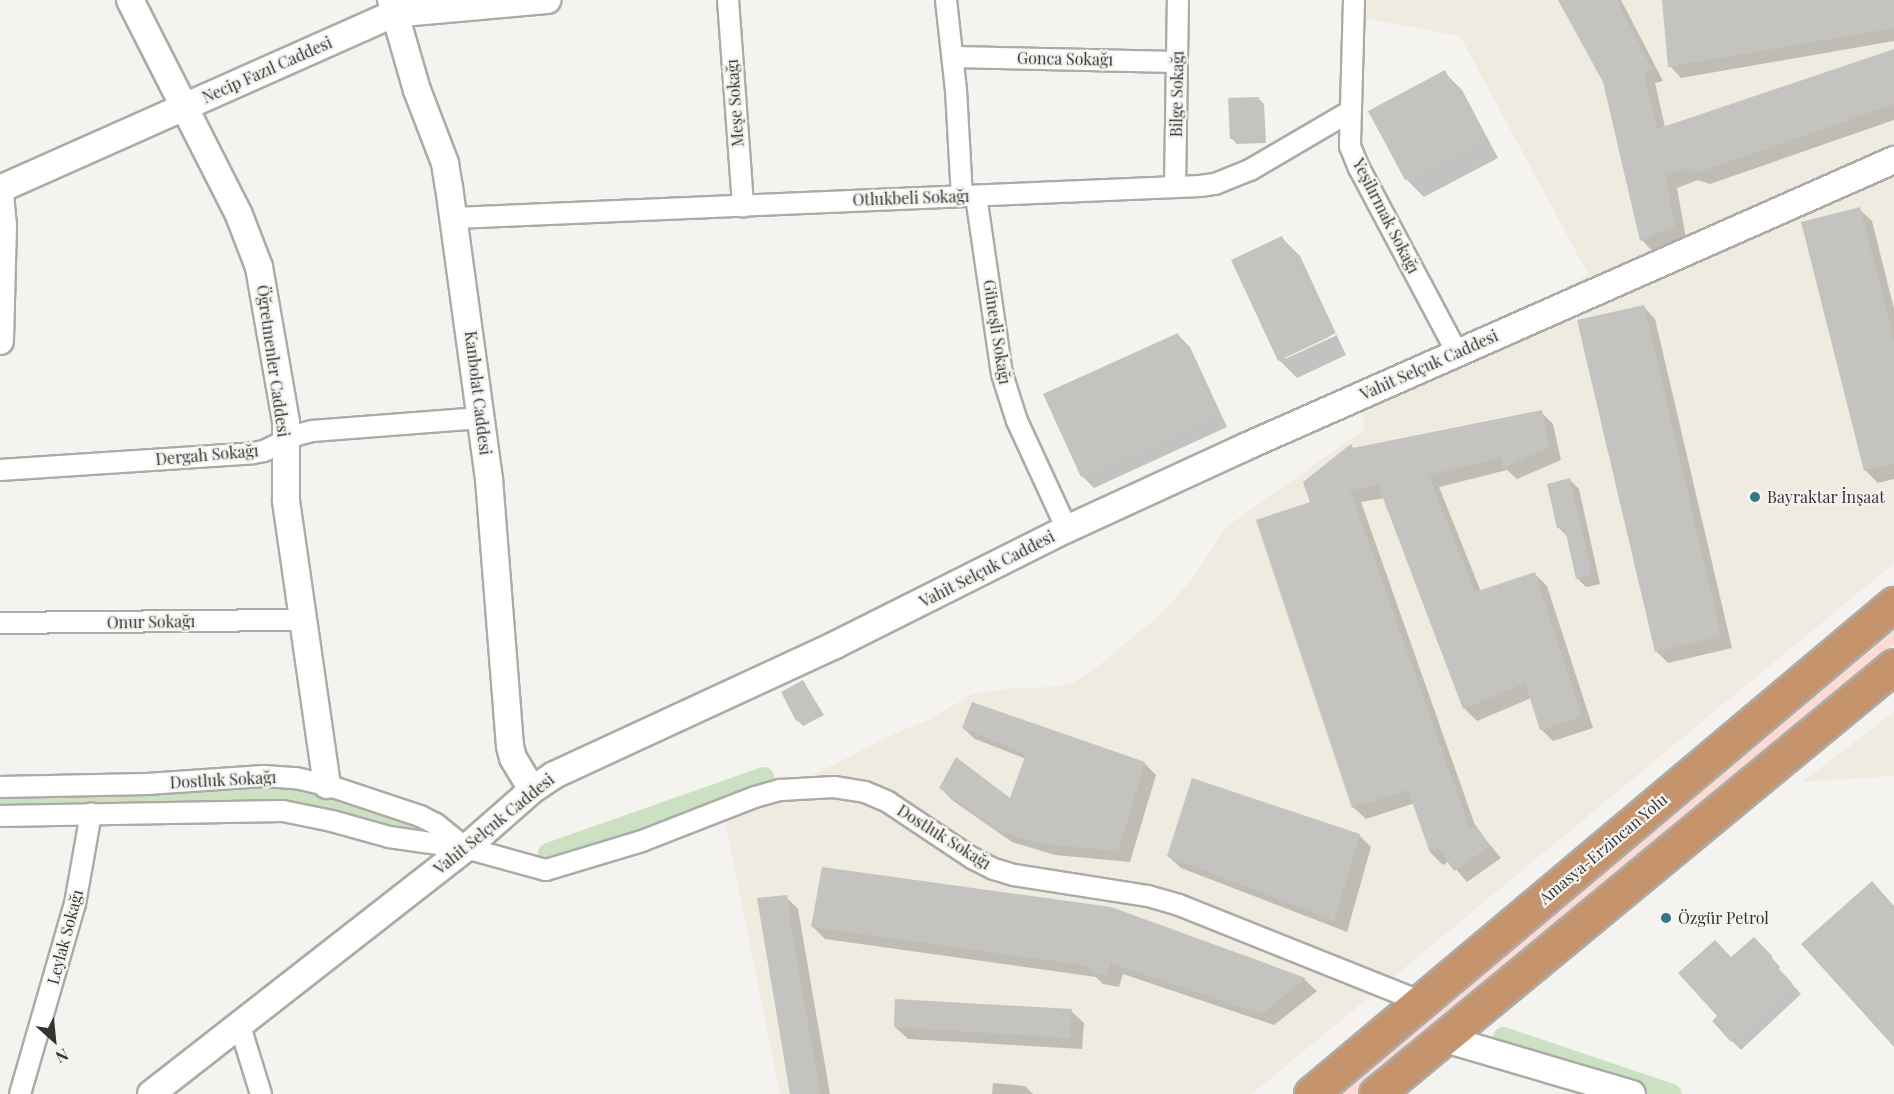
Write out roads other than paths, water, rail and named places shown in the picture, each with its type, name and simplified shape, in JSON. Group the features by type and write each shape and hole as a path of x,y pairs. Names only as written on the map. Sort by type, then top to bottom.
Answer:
{"highway":[{"name":"Amasya-Erzincan Yolu","path":"1311,1094 1894,604"},
{"path":"1377,1094 1894,666"}],"street":[{"name":"Öğretmenler Caddesi","path":"129,0 239,215 259,267 286,422 285,501 327,785"},
{"name":"Necip Fazıl Caddesi","path":"0,191 392,7 547,0"},
{"name":"Meşe Sokağı","path":"728,0 742,206"},
{"name":"Güneşli Sokağı","path":"946,0 969,196 1002,374 1017,421 1067,529"},
{"name":"Bilge Sokağı","path":"1176,187 1178,0"},
{"name":"Yeşilırmak Sokağı","path":"1354,0 1349,112 1350,146 1359,168 1457,352"},
{"name":"Kanbolat Caddesi","path":"392,7 417,90 445,163 455,218 495,540 510,746 513,758 532,790"},
{"name":"Gonca Sokağı","path":"954,57 1177,62"},
{"name":"Otlukbeli Sokağı","path":"455,218 1215,184 1232,178 1349,112"},
{"name":"Vahit Selçuk Caddesi","path":"151,1094 466,848 532,790 554,775 835,645 1067,529 1457,352 1894,160"},
{"path":"0,191 3,225 0,338"},
{"name":"Dergah Sokağı","path":"0,470 253,453 264,451 297,435 332,428 481,418"},
{"name":"Onur Sokağı","path":"0,623 301,620"},
{"name":"Dostluk Sokağı","path":"0,787 147,784 264,776 327,785 420,816 466,848"},
{"name":"Dostluk Sokağı","path":"0,816 283,811 389,837 466,848 546,870 642,841 755,797 780,790 834,787 865,792 888,802 972,858 994,869 1014,875 1148,896 1179,905 1421,1002"},
{"name":"Leylak Sokağı","path":"20,1094 75,904 91,813"},
{"path":"239,1023 261,1094"},
{"path":"1442,1038 1632,1094"}],"waterway":[{"path":"548,853 764,777"},
{"path":"0,803 290,797 403,827"},
{"path":"1503,1037 1672,1094"}],"place":[{"name":"Bayraktar İnşaat","path":"1755,497"},
{"name":"Özgür Petrol","path":"1666,918"}]}
